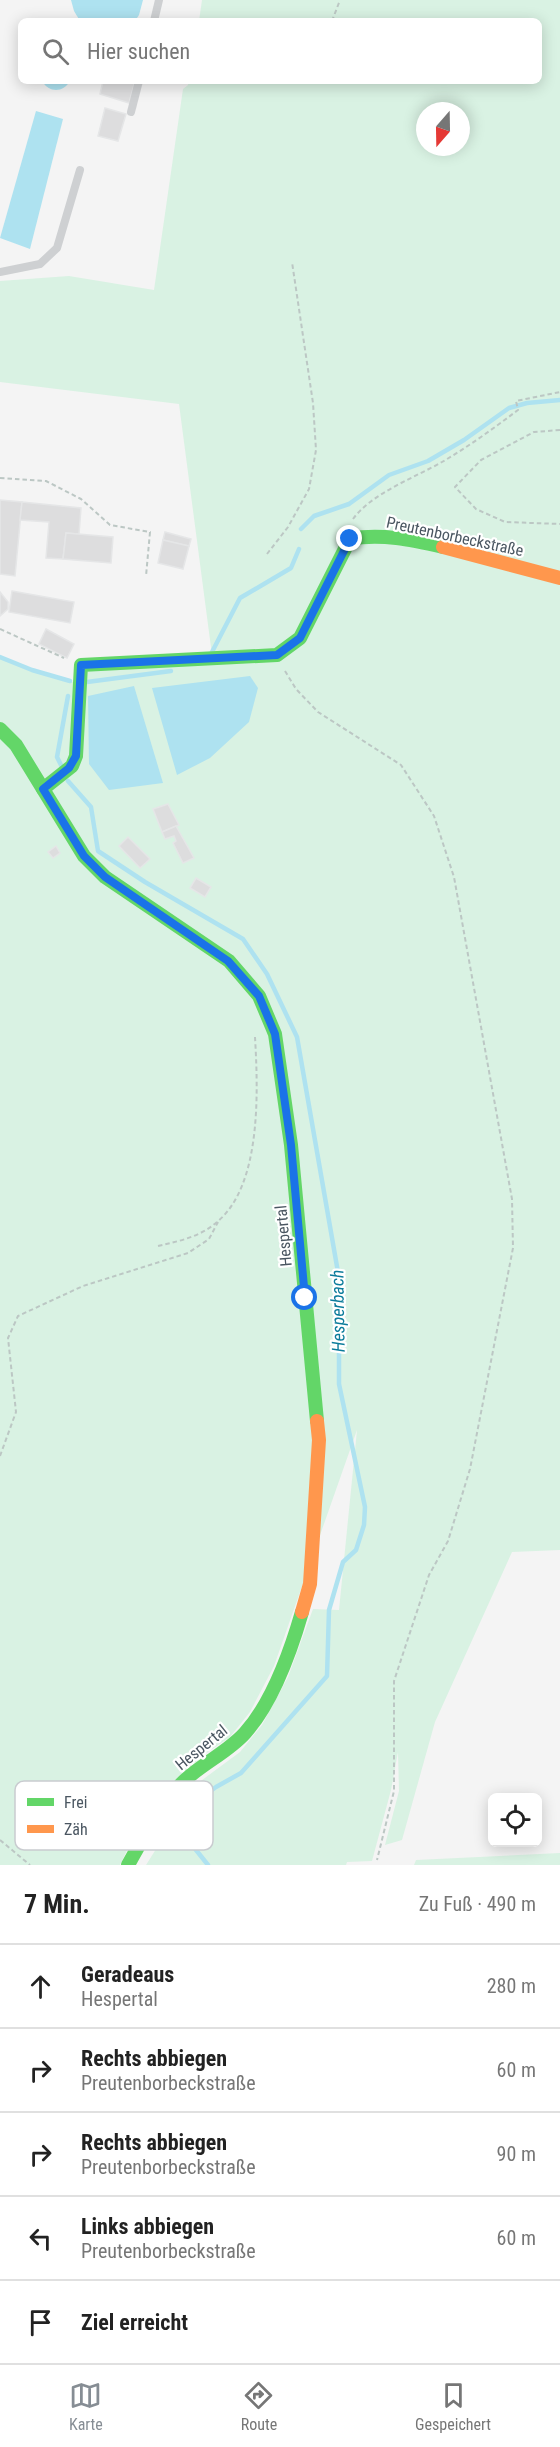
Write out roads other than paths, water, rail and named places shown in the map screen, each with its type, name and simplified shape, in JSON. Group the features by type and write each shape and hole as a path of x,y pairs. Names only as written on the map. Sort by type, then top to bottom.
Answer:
{"main road":[{"name":"Preutenborbeckstraße","path":"43,789 69,768 76,756 81,677 208,657 277,655 300,638 350,539 357,535 402,539 448,548 560,578"},
{"name":"Hespertal","path":"0,729 16,745 84,856 105,877 228,961 259,996 275,1034 291,1145 319,1440 310,1584 298,1625 279,1674 262,1709 246,1732 184,1781"},
{"name":"Hespertal","path":"128,1865 136,1850"}],"lane":[{"path":"155,18 159,0"},
{"path":"130,112 137,84"},
{"path":"0,272 40,264 57,248 80,170"}],"water":[{"path":"71,0 143,0 137,18 78,18"},
{"path":"68,84 64,88 56,90 45,85"},
{"path":"36,111 63,119 30,249 0,238"},
{"path":"250,676 258,688 249,722 210,758 177,775 152,688"},
{"path":"134,686 163,783 109,790 89,764 88,696"}],"waterway":[{"path":"301,529 314,516 349,504 389,475 428,461 464,440 509,408 527,403 560,400"},
{"path":"212,652 240,598 291,568 299,549"},
{"name":"Hesperbach","path":"0,657 32,670 70,681"},
{"path":"87,682 171,671"},
{"path":"62,767 57,757 68,696"},
{"name":"Hesperbach","path":"68,781 91,807 98,851 145,882 243,939 267,974 297,1037 339,1278 339,1384 365,1507 364,1525 356,1550 343,1562 329,1610 327,1676 241,1773 213,1789"},
{"name":"Hesperbach","path":"196,1850 208,1865"}]}
